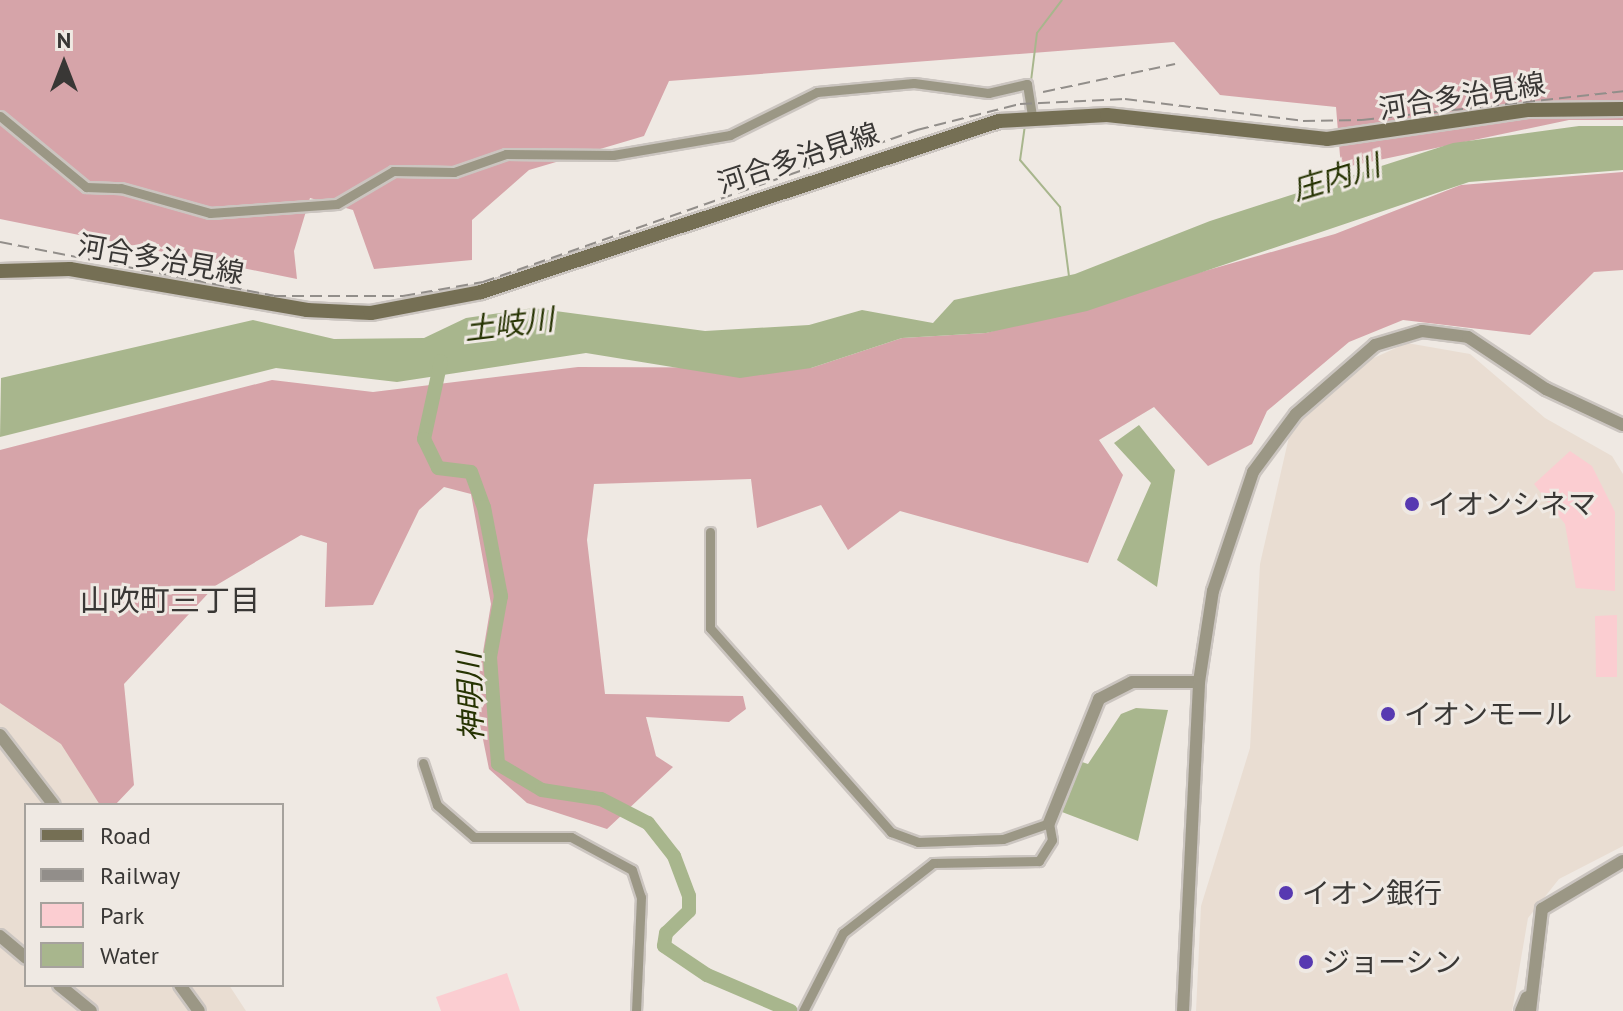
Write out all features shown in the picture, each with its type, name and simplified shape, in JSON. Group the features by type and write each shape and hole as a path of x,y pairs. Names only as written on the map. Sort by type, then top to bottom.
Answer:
{"main road":[{"name":"河合多治見線","path":"0,271 70,269 307,310 371,313 481,292 962,131 1032,117 1107,115 1327,139 1529,110 1623,109"}],"street":[{"path":"0,116 86,187 121,188 210,213 337,204 393,171 454,172 506,154 613,155 730,135 817,92 914,83 988,93 1027,84 1032,117"},
{"path":"1183,1011 1199,682 1213,591 1253,472 1296,414 1375,345 1422,331 1468,337 1546,389 1623,425"},
{"path":"710,532 710,628 891,832 918,842 1003,839 1049,823"},
{"path":"803,1011 843,933 933,863 1039,861 1052,840 1049,823 1099,699 1132,682 1199,682"},
{"path":"0,735 52,803"},
{"path":"423,763 437,805 474,837 571,837 632,870 641,897 636,1011"},
{"path":"1521,1011 1527,997 1542,909 1623,861"},
{"path":"0,936 24,956"},
{"path":"61,987 91,1011"},
{"path":"181,987 199,1011"},
{"path":"1527,997 1530,1011"}],"shaded area":[{"path":"0,0 1623,0 1623,120 1569,120 1341,168 1336,107 1220,95 1174,42 669,81 644,136 529,170 472,220 472,260 374,269 353,210 310,198 294,251 297,279 0,219"},
{"path":"1623,172 1623,270 1594,272 1530,335 1403,320 1349,342 1267,411 1252,444 1208,466 1154,407 1099,440 1123,475 1088,563 900,511 848,550 821,505 757,528 751,479 594,484 587,540 605,694 743,696 746,709 729,722 646,717 656,756 673,767 607,829 527,803 489,769 475,700 491,604 471,494 444,487 419,510 373,605 325,607 327,543 301,535 215,586 124,684 134,785 117,803 99,803 61,744 0,703 0,450 272,380 373,392 578,367 811,368 902,338 986,333 1335,234 1461,185"},
{"name":"イオンモール","path":"1407,343 1470,354 1545,418 1612,456 1623,474 1623,846 1559,879 1528,918 1512,1011 1196,1011 1201,906 1250,748 1260,564 1296,406 1318,383"},
{"path":"0,687 62,737 107,803 24,803 24,987 230,987 246,1011 0,1011"}],"green space":[{"path":"1570,451 1592,466 1615,512 1615,591 1576,588 1565,524 1534,484"},
{"path":"1617,615 1617,677 1596,677 1595,616"},
{"path":"507,973 520,1011 441,1011 436,997"}],"water":[{"name":"土岐川","path":"1579,126 1623,126 1623,170 1469,182 1087,311 986,333 902,338 811,368 740,378 586,353 397,382 276,368 0,437 1,378 253,320 334,339 424,338 466,318 533,308 705,331 809,325 862,310 933,323 954,300 1075,274 1210,221 1453,143"},
{"path":"1139,425 1175,470 1157,587 1117,560 1151,483 1114,443"},
{"path":"1136,708 1168,710 1138,841 1062,812 1082,762 1088,764 1121,714"}],"waterway":[{"path":"1031,81 1037,33 1062,0"},
{"path":"1025,125 1020,160 1060,207 1069,276"},
{"name":"神明川","path":"441,361 424,439 438,468 471,472 484,507 501,596 490,657 498,764 542,790 601,799 648,823 674,856 689,896 689,911 666,933 664,946 707,975 791,1011"}],"railway":[{"path":"1043,92 1175,64"},
{"path":"0,242 274,296 403,296 483,282 917,130 1020,104 1125,99 1303,121 1362,120 1623,91"}],"place":[{"name":"イオンシネマ","path":"1412,504"},
{"name":"イオンモール","path":"1388,714"},
{"name":"イオン銀行","path":"1286,893"},
{"name":"ジョーシン","path":"1306,962"}],"district":[{"name":"山吹町三丁目","path":"170,600"}],"water label":[{"name":"庄内川","path":"1336,177"}]}
